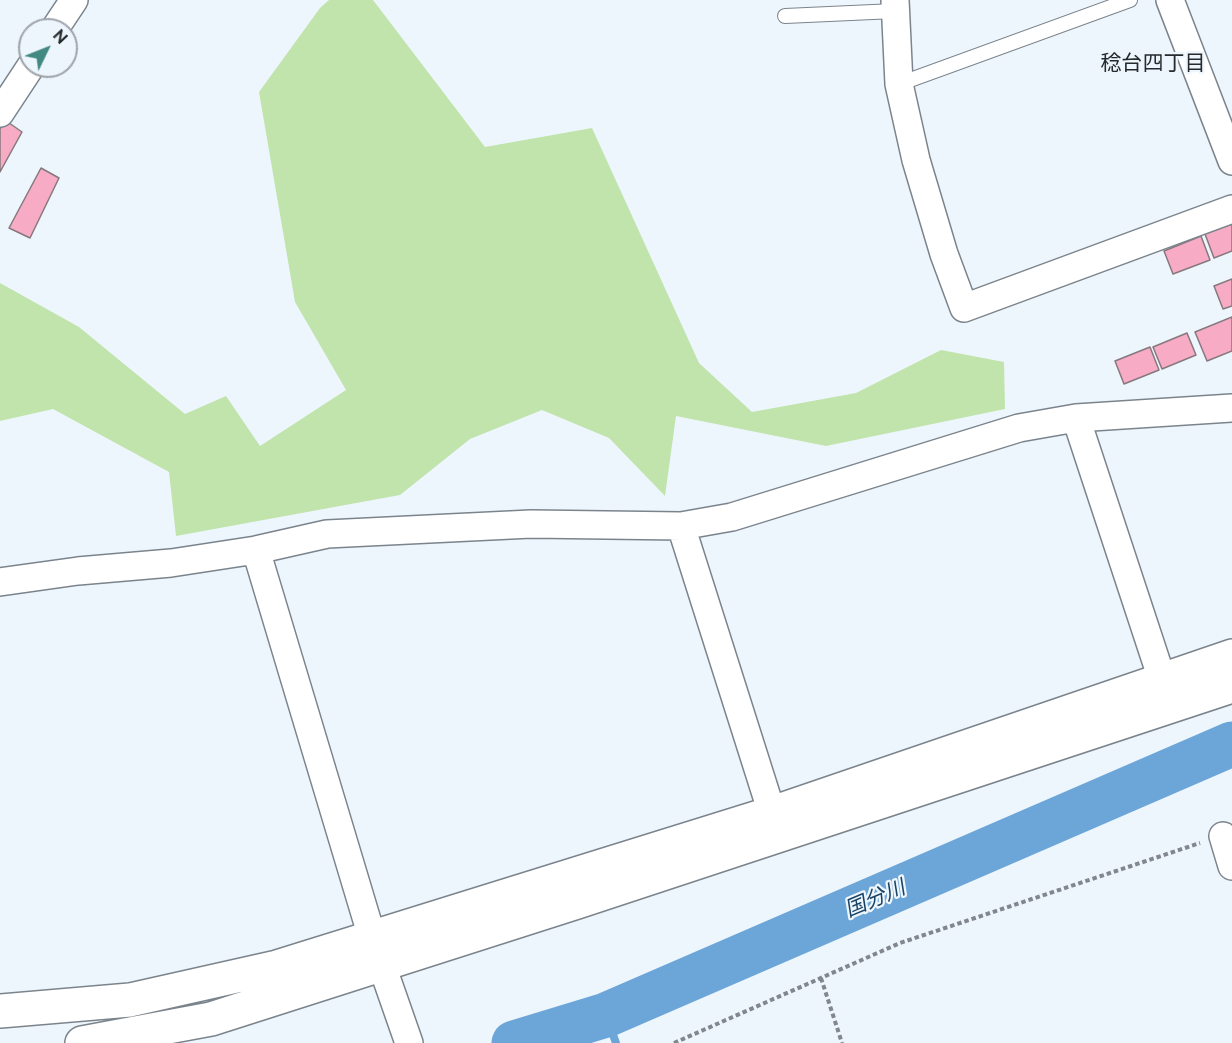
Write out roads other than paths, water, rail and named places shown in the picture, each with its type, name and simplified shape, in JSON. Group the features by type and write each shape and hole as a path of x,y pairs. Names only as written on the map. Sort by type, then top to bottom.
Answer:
{"street":[{"path":"62,18 74,0"},
{"path":"1170,0 1229,145"},
{"path":"895,5 899,84 916,160 944,255 964,308 1232,209"},
{"path":"0,113 23,78"},
{"path":"0,582 78,571 171,563 327,534 531,524 681,526 732,517 1019,428 1076,418 1232,408"},
{"path":"1076,418 1162,679"},
{"path":"681,526 771,813"},
{"path":"255,549 381,964 409,1043"},
{"path":"0,1011 130,1000 277,966 381,964 771,813 1232,656"},
{"path":"82,1043 211,1019 1232,686"},
{"path":"1223,836 1232,866"}],"lane":[{"path":"899,84 1130,0"},
{"path":"785,16 895,5"}],"waterway":[{"name":"国分川","path":"514,1043 606,1015 1232,744"},
{"path":"606,1015 616,1043"}],"district":[{"name":"稔台四丁目","path":"1153,64"}]}
